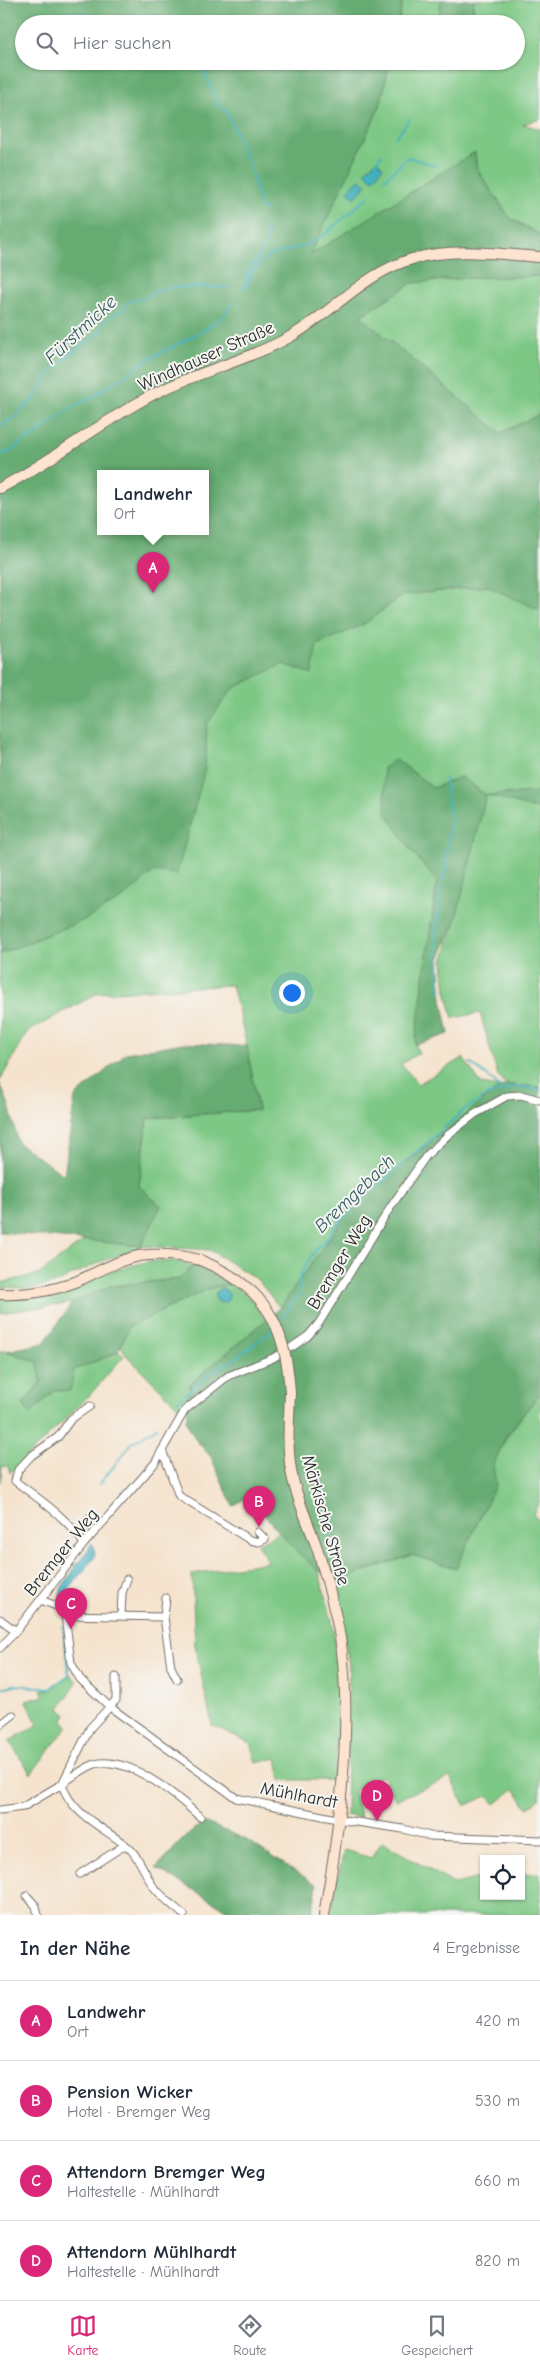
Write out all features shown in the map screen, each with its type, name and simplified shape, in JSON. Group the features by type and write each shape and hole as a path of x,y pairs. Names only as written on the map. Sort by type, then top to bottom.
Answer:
{"main road":[{"name":"Windhauser Straße","path":"0,488 33,471 152,396 188,379 248,357 289,337 367,281 398,264 426,255 454,252 540,257"},
{"name":"Märkische Straße","path":"0,1294 26,1294 62,1287 117,1262 138,1256 169,1254 200,1260 226,1270 265,1306 276,1324 288,1362 290,1393 288,1445 293,1479 318,1551 336,1618 343,1663 344,1734 337,1819 324,1915"}],"street":[{"name":"Bremger Weg","path":"0,1648 16,1631 87,1541 155,1463 185,1410 228,1376 272,1358 308,1336 319,1323 390,1208 426,1156 449,1134 475,1114 507,1096 521,1095 540,1100"},
{"path":"87,1541 16,1481 18,1470 31,1456 58,1437 71,1418 90,1406"},
{"path":"162,1450 179,1496 250,1540 258,1542 265,1539 258,1532"},
{"path":"121,1616 122,1593 126,1579"},
{"path":"166,1598 164,1617 171,1667 177,1679"},
{"path":"41,1600 59,1607 65,1615 164,1617"},
{"name":"Mühlhardt","path":"65,1615 74,1672 110,1706 236,1798 337,1819 403,1829 430,1836 540,1840"},
{"path":"0,1620 16,1631"},
{"path":"116,1677 116,1700 90,1728 62,1784 64,1793 72,1804 92,1822 130,1848 159,1893 184,1915"},
{"path":"0,1725 13,1715"},
{"path":"0,1810 23,1807 96,1764 125,1766 148,1777 184,1802 200,1817"},
{"path":"80,1874 125,1845"},
{"path":"27,1896 36,1906 38,1915"}],"green space":[{"path":"0,0 403,0 400,15 15,15 15,70 388,70 380,106 310,255 475,152 477,169 510,218 540,235 540,276 466,278 412,283 360,316 501,433 540,414 540,610 487,586 403,595 364,624 317,645 312,674 283,664 232,689 207,724 205,769 177,874 154,871 123,898 86,919 0,954"},
{"path":"403,0 441,0 439,15 400,15"},
{"path":"441,0 474,0 472,15 439,15"},
{"path":"474,0 540,0 540,119 523,124 540,129 540,235 510,218 477,169 475,152 309,256 380,106 388,70 525,70 525,15 472,15"},
{"path":"540,276 540,414 501,433 360,316 412,283 466,278"},
{"path":"487,586 540,610 540,792 488,795 540,810 540,1087 507,1085 498,1077 480,1013 453,1018 446,991 443,961 455,923 486,795 461,777 433,788 396,759 410,849 437,881 415,1045 419,1053 401,1064 418,1084 463,1058 481,1084 500,1087 353,1205 280,1308 258,1280 210,1250 141,1246 139,1186 148,1118 258,1110 247,1046 232,985 98,993 27,1032 0,1081 0,954 86,919 123,898 154,871 205,769 207,723 232,689 316,645 364,624 403,595"},
{"path":"396,759 433,788 461,777 486,795 455,923 439,959 442,999 449,1034 415,1045 437,881 410,849 386,813 383,768"},
{"path":"540,792 540,810 486,795"},
{"path":"183,1043 247,1046 258,1110 148,1118 139,1186 161,1206 141,1246 0,1232 0,1084 9,1105 18,1143 64,1175 75,1097 126,1053"},
{"path":"507,1085 540,1087 540,1393 507,1435 493,1465 496,1484 456,1568 412,1555 342,1579 331,1577 305,1560 249,1496 233,1506 211,1457 196,1440 186,1422 190,1384 280,1308 353,1205 500,1087"},
{"path":"85,1240 141,1246 53,1284 32,1289 0,1287 0,1283 39,1274"},
{"path":"149,1261 173,1261 194,1265 179,1279 110,1286 72,1303 0,1313 0,1298 33,1298 51,1295 105,1273"},
{"path":"194,1265 233,1284 210,1288 129,1327 118,1352 74,1370 70,1391 55,1390 30,1415 23,1404 41,1381 38,1362 6,1351 44,1343 72,1303 110,1286 179,1279"},
{"path":"232,1284 251,1299 266,1320 190,1384 188,1403 178,1407 126,1355 121,1345 128,1327 210,1288"},
{"path":"0,1351 6,1351 38,1362 41,1381 24,1404 74,1370 118,1352 124,1356 88,1397 10,1473 8,1466 2,1467 0,1482"},
{"path":"540,1393 540,1501 533,1514 540,1521 540,1799 528,1808 514,1789 495,1804 487,1796 465,1806 450,1777 396,1800 382,1776 353,1791 361,1818 346,1815 349,1665 335,1580 412,1555 456,1568 496,1484 492,1465 507,1436"},
{"path":"280,1532 319,1572 332,1621 339,1668 339,1724 334,1780 281,1780 277,1758 256,1763 250,1743 212,1725 195,1646 192,1574 268,1562 257,1544"},
{"path":"71,1674 77,1682 60,1708 66,1715 63,1720 68,1726 31,1774 9,1741 38,1725 26,1701 44,1696 41,1690 50,1689"},
{"path":"204,1822 245,1839 317,1885 312,1915 273,1915 258,1906 236,1915 156,1868 183,1839"},
{"path":"382,1842 454,1884 480,1878 480,1900 525,1900 525,1874 540,1873 540,1915 330,1915 344,1850 371,1858"},
{"path":"259,1906 273,1915 236,1915"}],"water":[{"path":"377,160 383,167 374,179 370,178 365,171"},
{"path":"359,179 367,184 355,198 348,191"},
{"path":"222,1289 227,1291 229,1296 227,1301 222,1303 217,1301 215,1296 217,1291"},
{"path":"92,1543 95,1552 94,1558 64,1596 60,1598 61,1588 72,1573 75,1564 80,1562"}],"waterway":[{"path":"48,15 60,13 88,15"},
{"path":"202,70 209,81 217,104 227,113 250,167 261,208 265,210"},
{"name":"Fürstmicke","path":"395,138 410,119"},
{"name":"Fürstmicke","path":"376,161 382,154"},
{"path":"385,179 408,157 436,166"},
{"name":"Fürstmicke","path":"243,287 246,287 253,271 268,256 307,245 324,235 368,197"},
{"path":"246,286 248,271 266,244 265,226"},
{"name":"Fürstmicke","path":"0,425 13,419 33,400 53,370 76,349 100,333 105,321 122,310 129,301 143,299 157,291 176,287 228,287"},
{"path":"0,454 9,452 73,407 93,397 150,358 197,334 222,318 233,302"},
{"path":"443,880 447,864 445,858 451,823 445,778"},
{"path":"440,888 436,941 441,994"},
{"path":"470,1063 501,1089"},
{"name":"Bremgebach","path":"278,1323 299,1294 299,1280 305,1266 317,1248 326,1241 334,1227 354,1207 464,1110 486,1096 518,1086 540,1090"},
{"name":"Bremgebach","path":"178,1401 206,1376 233,1360 274,1329"},
{"name":"Bremgebach","path":"99,1485 132,1443 157,1427"},
{"name":"Bremgebach","path":"83,1516 86,1538"},
{"name":"Bremgebach","path":"0,1689 13,1685 50,1688 69,1675 63,1626"}],"place":[{"name":"Landwehr","path":"153,593"},
{"name":"Pension Wicker","path":"259,1527"},
{"name":"Attendorn Bremger Weg","path":"71,1629"},
{"name":"Attendorn Mühlhardt","path":"377,1821"}]}
